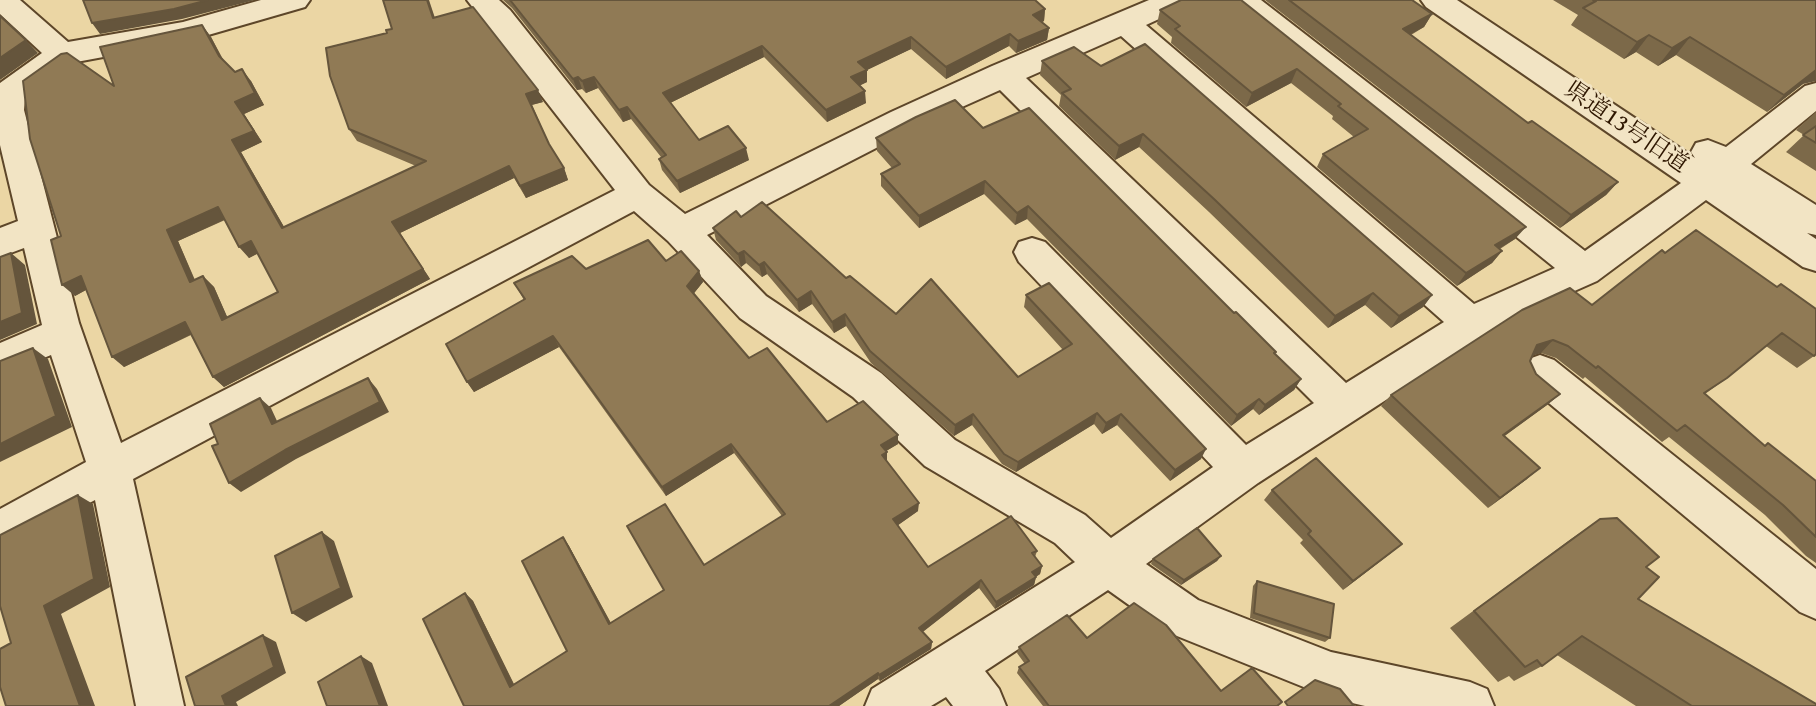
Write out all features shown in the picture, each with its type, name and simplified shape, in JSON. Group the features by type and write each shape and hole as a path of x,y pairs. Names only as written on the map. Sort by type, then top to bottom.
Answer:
{"street":[{"path":"2,0 62,54"},
{"path":"160,706 110,471 64,332 8,110 10,92 62,54 184,33 295,0"},
{"path":"482,0 499,17 637,194 681,231 753,307 867,385 940,453 1070,529 1109,565 1183,616 1331,676 1470,706"},
{"path":"681,231 903,120 1126,14 1175,0"},
{"path":"1241,0 1584,271"},
{"name":"県道13号旧道","path":"1436,0 1716,173 1816,222"},
{"name":"県道13号旧道","path":"1479,0 1716,173 1816,257"},
{"path":"1126,14 1472,324"},
{"path":"1003,74 1343,406"},
{"path":"889,706 1109,565 1243,470 1472,324 1496,309 1584,271 1716,173 1816,94"},
{"path":"0,531 637,194"},
{"path":"0,243 37,228"},
{"path":"1032,252 1243,470"},
{"path":"0,360 64,332"},
{"path":"1541,372 1816,597"},
{"path":"951,665 982,706"}],"building":[{"path":"83,0 208,0 174,9 92,23"},
{"path":"383,0 427,0 433,18 473,7 538,90 526,94 549,144 564,168 520,186 509,166 392,222 423,269 213,377 185,322 112,357 81,276 62,285 51,240 61,236 30,139 23,81 61,54 67,53 114,86 100,47 202,25 219,56 235,72 242,69 255,93 235,102 254,131 232,140 282,228 426,161 349,129 330,76 326,48 387,33 386,30 392,29","holes":["218,207 239,247 251,241 278,292 222,320 203,276 190,282 167,230"]},
{"path":"510,0 1035,0 1045,9 1033,15 1049,28 1018,41 1010,34 946,67 911,37 858,62 867,70 851,77 865,91 826,110 762,46 663,93 699,140 728,126 746,148 677,181 659,159 666,155 627,107 619,110 594,77 582,81 578,77 573,79"},
{"path":"1181,0 1241,0 1526,227 1495,245 1502,251 1466,273 1323,154 1368,129 1297,69 1252,93 1175,29 1180,26 1160,10"},
{"path":"1289,0 1412,0 1432,14 1403,29 1528,123 1532,121 1618,182 1571,215"},
{"path":"1593,0 1816,0 1816,70 1784,95 1690,37 1672,48 1649,35 1637,42 1583,8 1596,1"},
{"path":"0,16 26,40 0,58"},
{"path":"1145,44 1432,295 1399,316 1373,293 1335,316 1143,134 1119,146 1062,93 1071,89 1042,61 1074,47 1101,66"},
{"path":"955,100 983,128 1029,108 1301,379 1265,405 1259,399 1237,415 1028,206 1017,213 985,181 919,216 881,174 900,164 876,138"},
{"path":"1816,126 1816,143 1803,135"},
{"path":"762,202 846,278 850,276 896,314 931,279 1018,377 1072,344 1026,295 1049,283 1206,449 1175,470 1121,414 1106,423 1097,413 1018,462 1004,454 973,414 955,425 870,351 845,314 832,322 811,291 797,300 764,262 759,265 744,251 738,254 713,228 736,211 741,217"},
{"path":"1696,230 1777,287 1781,284 1816,309 1814,356 1782,333 1727,378 1704,393 1765,446 1768,443 1816,481 1816,537 1783,505 1685,425 1677,431 1598,366 1596,368 1568,346 1553,340 1537,345 1530,361 1536,374 1560,394 1503,435 1540,468 1500,498 1391,395 1522,310 1570,288 1592,305 1662,250 1665,253"},
{"path":"648,240 666,261 681,251 699,271 687,286 749,358 767,348 827,422 863,401 898,435 881,445 887,452 882,455 919,503 893,519 928,567 1011,516 1037,551 1032,553 1042,566 1032,572 1036,577 996,602 981,580 919,628 932,642 879,675 878,673 829,706 464,706 423,619 465,593 510,687 567,651 522,561 563,537 609,624 664,590 627,526 665,504 704,565 785,514 731,444 662,487 553,336 467,382 446,344 525,299 514,283 572,256 586,269"},
{"path":"11,253 22,313 0,322 0,257"},
{"path":"33,348 56,416 0,444 0,361"},
{"path":"368,378 380,402 285,450 229,483 212,446 218,444 210,424 260,398 272,424"},
{"path":"1316,458 1402,544 1353,581 1308,534 1311,531 1272,490"},
{"path":"78,495 94,579 44,606 80,706 6,706 0,687 0,649 11,643 0,606 0,535"},
{"path":"1617,518 1659,557 1646,567 1659,577 1638,599 1816,706 1692,706 1582,636 1542,666 1537,660 1525,667 1474,611 1600,519"},
{"path":"1197,528 1221,556 1184,580 1153,559"},
{"path":"322,532 341,588 292,613 275,556"},
{"path":"1257,581 1334,604 1330,638 1254,613"},
{"path":"1134,603 1166,625 1221,691 1252,668 1282,702 1277,706 1049,706 1019,667 1029,661 1019,647 1067,615 1087,638"},
{"path":"263,635 274,667 222,696 226,706 195,706 186,677"},
{"path":"361,656 380,706 327,706 318,682"},
{"path":"1315,680 1340,689 1354,706 1288,706 1285,702"}]}
